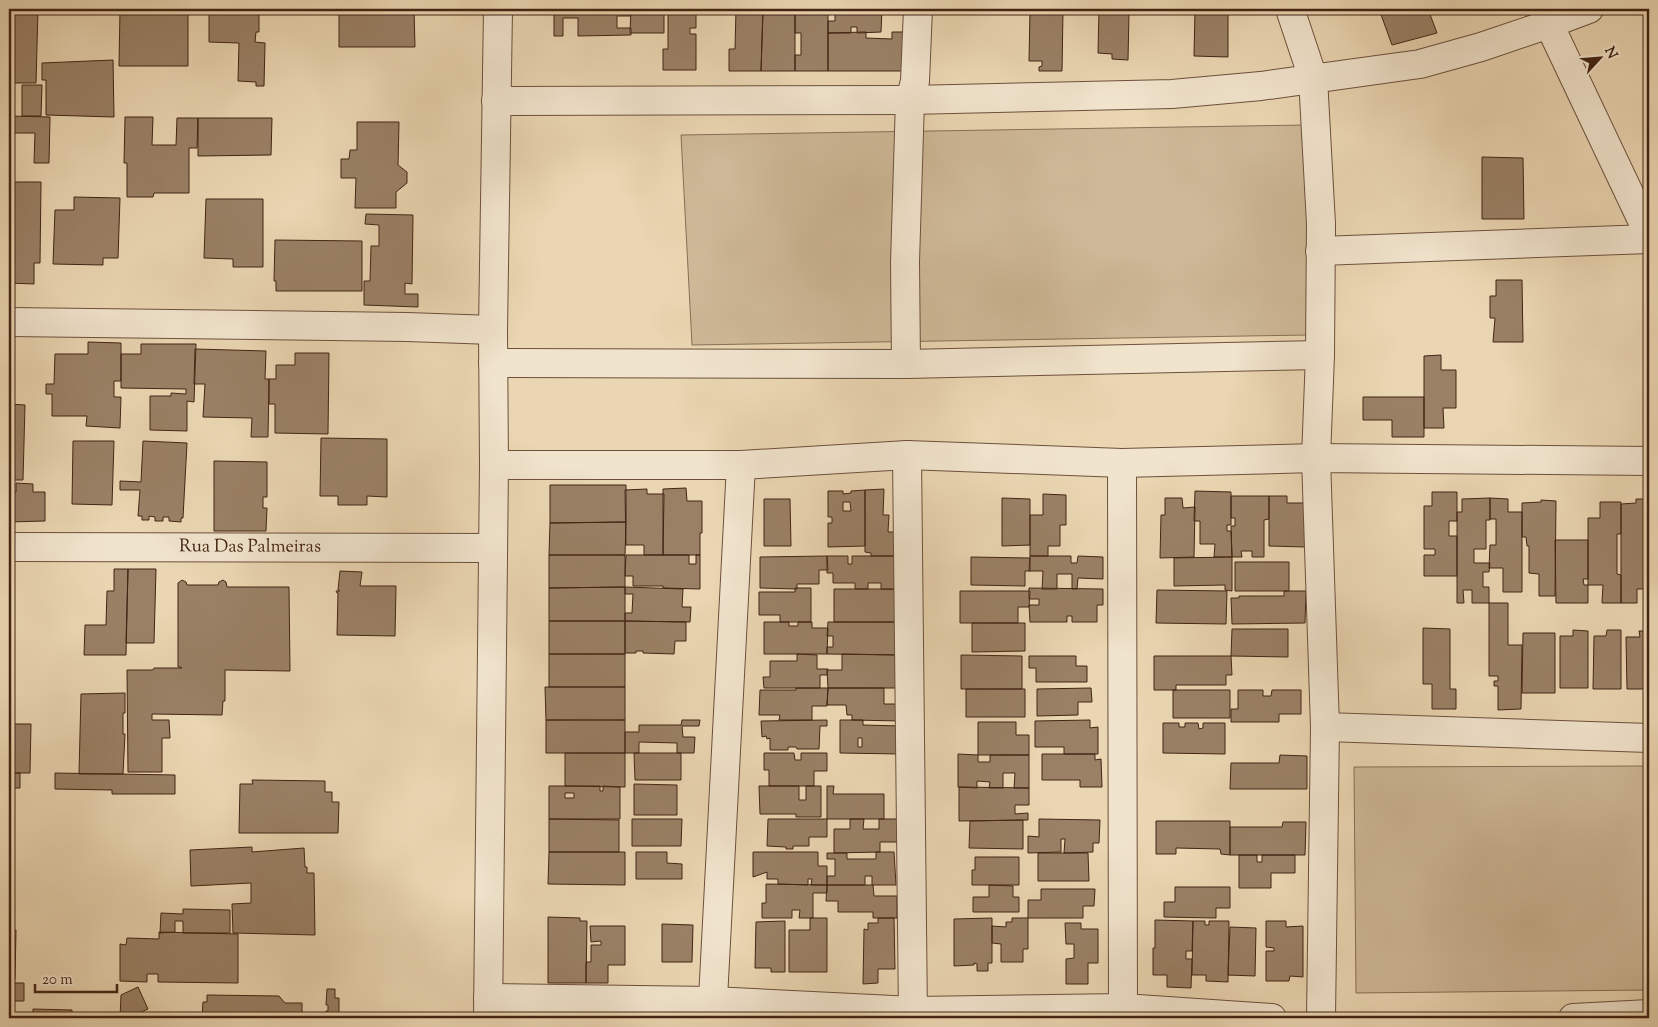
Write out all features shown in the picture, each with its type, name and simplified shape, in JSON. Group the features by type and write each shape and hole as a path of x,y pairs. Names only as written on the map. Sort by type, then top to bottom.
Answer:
{"street":[{"path":"498,9 493,330 494,465 488,1008 913,1014 1123,1013 1272,1018"},
{"path":"906,364 905,262 910,100 915,81 918,9"},
{"path":"1290,9 1313,78 1321,224 1320,355 1316,458 1325,727 1321,1018"},
{"path":"496,102 910,100 1172,94 1261,86 1420,64 1481,46 1546,16 1589,9"},
{"path":"1320,251 1649,237 1546,16"},
{"path":"9,322 407,327 493,330"},
{"path":"493,363 906,364 1320,355"},
{"path":"494,465 741,465 907,455 1122,463 1316,458 1649,462"},
{"path":"907,455 913,1014"},
{"path":"1122,463 1123,1013"},
{"path":"712,1010 741,465"},
{"name":"Rua Das Palmeiras","path":"9,547 493,548"},
{"path":"1325,727 1649,738"},
{"path":"1573,1018 1649,1014"}],"shaded area":[{"path":"1306,125 1308,335 692,345 681,135"},
{"path":"1649,766 1649,990 1356,993 1354,767"}],"building":[{"path":"9,9 38,9 36,83 9,83"},
{"path":"120,9 191,9 191,12 188,12 188,66 119,66"},
{"path":"205,9 259,9 259,32 256,32 255,42 265,43 264,86 256,86 256,82 238,81 239,43 209,42 209,14 205,14"},
{"path":"334,9 414,9 415,47 339,47 339,12 334,12"},
{"path":"554,9 631,9 631,16 617,16 617,28 631,28 631,35 578,36 578,18 563,18 563,36 554,36"},
{"path":"631,9 664,9 664,33 630,33"},
{"path":"668,9 696,9 696,28 690,28 690,34 696,34 696,70 663,70 663,49 668,49"},
{"path":"736,9 763,9 761,71 729,71 729,49 735,49"},
{"path":"763,9 795,9 795,71 761,71"},
{"path":"795,9 828,9 828,71 795,71 795,55 801,55 801,33 795,33"},
{"path":"835,9 882,9 881,32 857,33 857,27 851,27 851,33 828,33 828,21 835,21"},
{"path":"1099,9 1119,9 1119,12 1129,12 1128,60 1112,59 1112,54 1098,53"},
{"path":"1195,9 1228,9 1228,57 1194,56"},
{"path":"1379,9 1428,9 1437,33 1392,45"},
{"path":"1030,10 1063,11 1062,71 1039,71 1042,61 1029,61"},
{"path":"866,32 866,38 892,39 892,32 904,32 904,71 828,71 828,33"},
{"path":"113,60 114,117 46,115 46,80 42,80 42,63"},
{"path":"22,85 42,85 41,116 22,116"},
{"path":"9,116 50,117 49,163 34,163 35,133 9,133"},
{"path":"125,117 153,117 152,145 176,145 177,118 198,118 197,148 189,148 189,193 154,193 153,197 127,197 127,163 124,163"},
{"path":"198,118 272,118 271,155 198,156"},
{"path":"357,122 399,122 398,165 407,172 407,183 396,192 396,208 355,208 356,178 341,178 341,159 349,159 350,150 357,150"},
{"path":"1482,157 1523,158 1524,219 1482,219"},
{"path":"9,182 41,182 40,263 34,263 34,284 9,283"},
{"path":"74,197 120,198 118,258 103,258 103,265 53,264 55,210 74,210"},
{"path":"206,199 263,199 263,267 233,267 233,259 204,258"},
{"path":"366,214 413,215 412,284 405,283 405,294 418,294 418,307 364,305 364,281 370,281 371,246 379,246 379,225 365,224"},
{"path":"275,240 362,241 362,291 276,291 276,281 274,281"},
{"path":"1496,280 1522,280 1523,342 1493,342 1495,318 1490,318 1490,296 1496,296"},
{"path":"88,342 121,343 121,381 114,381 114,397 121,397 120,428 86,426 87,416 52,416 52,394 46,394 46,384 54,384 55,354 88,354"},
{"path":"141,344 196,344 194,402 187,401 187,431 150,430 150,396 171,396 171,393 186,394 186,389 121,388 121,354 141,354"},
{"path":"195,349 266,351 265,379 269,379 268,437 251,437 252,418 203,417 205,384 194,384"},
{"path":"295,353 329,353 328,434 275,433 275,404 269,404 269,379 276,379 276,365 295,365"},
{"path":"1441,355 1441,370 1456,370 1456,408 1443,408 1444,428 1424,428 1424,356"},
{"path":"1363,397 1424,397 1424,437 1392,437 1392,420 1363,420"},
{"path":"9,404 25,405 23,480 9,480"},
{"path":"321,438 387,439 387,497 367,496 367,505 338,505 338,496 320,496"},
{"path":"73,441 114,441 112,505 72,504"},
{"path":"143,441 187,443 183,518 181,518 181,522 169,521 169,517 163,517 163,521 155,521 155,517 149,516 149,520 142,520 142,516 138,516 140,490 120,490 120,481 141,482"},
{"path":"214,461 267,462 267,497 263,497 263,508 267,508 266,531 214,531"},
{"path":"16,483 33,484 33,492 45,492 45,521 9,522 9,492 16,492"},
{"path":"550,485 626,485 626,522 550,523"},
{"path":"686,488 687,501 702,501 700,555 663,555 663,489"},
{"path":"647,489 647,494 664,494 663,555 644,555 644,545 626,545 625,490"},
{"path":"884,489 883,515 889,515 888,532 896,532 895,556 871,556 871,553 865,552 865,490"},
{"path":"865,490 865,546 828,547 828,523 832,523 832,517 828,517 828,491 843,491 843,494 851,493 851,491","holes":["843,502 850,502 851,511 843,511"]},
{"path":"1195,491 1231,492 1231,525 1227,525 1227,531 1231,531 1232,557 1214,557 1215,544 1200,544 1200,521 1194,521"},
{"path":"1432,492 1457,492 1457,521 1449,521 1449,536 1457,536 1457,576 1424,576 1424,555 1435,555 1435,549 1424,549 1424,506 1432,506"},
{"path":"1043,494 1066,495 1066,525 1060,525 1060,546 1048,546 1048,556 1030,556 1030,515 1043,515"},
{"path":"1231,496 1269,496 1269,519 1264,520 1264,557 1252,557 1252,551 1241,551 1242,557 1232,557 1231,526 1235,526 1235,518 1231,518"},
{"path":"1269,496 1287,496 1287,503 1306,503 1306,547 1269,546"},
{"path":"1002,498 1030,499 1030,545 1002,546"},
{"path":"1165,498 1182,498 1183,508 1195,507 1194,557 1160,558 1161,515 1165,515"},
{"path":"1490,498 1490,520 1486,520 1486,549 1474,549 1474,563 1490,563 1489,572 1483,572 1483,587 1489,587 1489,603 1472,603 1472,590 1463,590 1464,603 1457,603 1457,512 1462,512 1462,499"},
{"path":"1490,498 1508,499 1508,512 1522,512 1522,592 1503,592 1503,568 1489,568 1490,545 1496,545 1496,519 1490,519"},
{"path":"764,499 790,499 791,546 764,546"},
{"path":"1636,499 1649,499 1649,589 1637,589 1637,603 1621,603 1621,504 1636,503"},
{"path":"1541,500 1556,501 1555,596 1539,596 1539,574 1529,573 1529,546 1527,546 1526,537 1522,537 1522,503 1541,502"},
{"path":"1600,502 1621,502 1621,534 1617,534 1617,574 1621,575 1621,603 1602,603 1603,585 1588,585 1588,518 1600,518"},
{"path":"626,522 625,555 549,555 550,523"},
{"path":"1555,540 1588,540 1588,579 1583,579 1584,585 1588,585 1588,603 1556,603"},
{"path":"549,555 625,555 625,587 549,588"},
{"path":"626,555 689,555 689,564 696,564 696,555 700,555 700,589 633,586 633,576 625,576"},
{"path":"827,556 828,570 819,570 819,584 797,584 797,589 760,588 760,557"},
{"path":"827,556 848,556 848,564 852,564 852,556 895,556 905,590 881,589 881,583 868,583 868,589 855,589 855,583 833,583 833,573 827,573"},
{"path":"1030,556 1071,556 1071,563 1077,563 1078,556 1103,557 1103,579 1078,578 1077,589 1072,589 1072,574 1057,574 1057,589 1042,589 1043,571 1029,571"},
{"path":"971,557 1030,558 1030,571 1025,571 1025,586 971,585"},
{"path":"1232,557 1232,591 1225,590 1225,585 1174,586 1174,558"},
{"path":"1235,562 1289,562 1289,591 1235,591"},
{"path":"114,569 128,569 126,655 84,655 85,625 106,625 107,591 114,591"},
{"path":"128,569 156,569 154,643 126,643"},
{"path":"340,571 362,572 360,586 396,586 395,636 337,635 338,593 336,591 340,591 338,590"},
{"path":"182,580 187,585 218,585 223,580 226,582 227,587 289,587 290,671 225,670 225,701 223,701 222,715 152,714 152,720 169,720 170,738 162,738 162,772 128,772 127,670 182,668 178,667 178,583"},
{"path":"625,587 625,621 549,621 549,588"},
{"path":"625,587 683,589 682,607 691,607 690,622 625,621 625,613 632,613 633,594 625,594"},
{"path":"795,588 811,588 811,622 780,622 780,615 759,615 759,592 795,592"},
{"path":"1029,588 1103,589 1103,605 1097,605 1097,622 1072,622 1072,616 1067,616 1067,622 1030,622 1029,605 1039,605 1039,599 1029,599"},
{"path":"834,589 895,589 896,622 834,622"},
{"path":"1157,590 1227,591 1226,624 1156,623"},
{"path":"960,591 1030,591 1029,607 1018,607 1018,623 960,623"},
{"path":"1284,591 1306,591 1305,623 1232,624 1231,598 1239,598 1239,596 1284,596"},
{"path":"1489,603 1508,603 1508,645 1522,645 1521,709 1498,710 1498,686 1494,686 1494,681 1498,681 1498,676 1489,676"},
{"path":"549,621 625,621 625,654 549,654"},
{"path":"625,621 686,622 686,641 675,641 674,654 643,653 643,651 625,653"},
{"path":"764,622 789,622 789,626 798,626 798,622 812,622 812,628 828,628 827,654 764,654"},
{"path":"828,622 902,622 902,655 827,654 827,647 833,647 833,636 827,636"},
{"path":"972,623 1025,623 1025,651 972,652"},
{"path":"1423,628 1450,629 1450,689 1456,689 1456,709 1432,709 1432,684 1423,684"},
{"path":"1232,629 1288,629 1288,657 1231,656"},
{"path":"1573,630 1588,631 1588,688 1560,688 1560,636 1573,636"},
{"path":"1607,630 1621,630 1621,689 1593,689 1594,636 1606,636"},
{"path":"1639,631 1649,631 1649,689 1627,689 1626,637 1640,637"},
{"path":"1523,633 1555,633 1555,693 1522,693"},
{"path":"549,654 625,654 625,687 549,687"},
{"path":"797,654 817,655 817,669 828,669 827,675 820,675 820,688 764,688 763,677 770,677 770,661 797,661"},
{"path":"842,654 897,655 897,688 828,688 827,670 842,670"},
{"path":"961,655 1022,656 1022,689 961,689"},
{"path":"1029,656 1076,656 1076,666 1087,666 1087,682 1036,682 1036,668 1029,668"},
{"path":"1154,656 1231,656 1232,675 1226,675 1226,685 1176,685 1176,690 1154,690"},
{"path":"545,687 625,687 625,720 546,720"},
{"path":"796,688 828,688 827,706 812,706 812,720 779,720 780,715 759,715 760,690 796,690"},
{"path":"828,688 884,688 884,704 901,704 902,721 852,720 852,715 847,715 846,705 827,705"},
{"path":"1091,688 1092,702 1078,702 1078,715 1037,716 1037,689"},
{"path":"966,689 1025,689 1025,717 966,717"},
{"path":"1173,690 1230,690 1230,718 1173,718"},
{"path":"1238,690 1263,690 1263,696 1271,696 1272,690 1301,690 1301,714 1279,714 1279,722 1231,722 1231,709 1238,709"},
{"path":"125,693 125,713 123,713 123,734 125,734 123,774 79,774 81,694"},
{"path":"546,720 625,720 625,753 546,753"},
{"path":"682,720 700,720 699,726 682,726 683,737 695,737 694,753 677,753 677,743 639,742 639,753 625,753 625,732 639,732 639,725 681,725"},
{"path":"827,720 827,726 820,726 819,749 788,747 788,750 770,750 770,738 762,737 761,721"},
{"path":"840,720 863,720 863,725 902,726 901,754 840,753","holes":["858,738 862,738 862,747 858,747"]},
{"path":"1090,720 1090,728 1098,727 1098,754 1064,754 1064,747 1035,747 1035,721"},
{"path":"978,722 1016,722 1016,735 1029,735 1029,755 978,755"},
{"path":"1163,723 1179,723 1179,727 1185,727 1185,723 1198,723 1199,729 1203,728 1203,723 1225,723 1225,754 1163,753"},
{"path":"9,724 31,724 30,773 9,773"},
{"path":"565,753 625,753 625,787 565,786"},
{"path":"634,753 681,753 681,780 635,780"},
{"path":"764,753 794,753 795,760 801,760 801,753 827,753 827,771 814,771 814,786 769,786 769,770 764,770"},
{"path":"958,754 978,755 978,762 990,762 990,755 1029,755 1029,788 1014,788 1015,773 1003,773 1003,788 989,788 990,782 977,781 977,788 958,787"},
{"path":"1042,754 1095,754 1095,760 1101,759 1102,787 1080,787 1080,780 1042,780"},
{"path":"1280,755 1307,756 1307,789 1230,789 1231,763 1279,763"},
{"path":"9,773 20,773 20,788 9,788"},
{"path":"55,773 175,775 175,794 112,794 112,790 55,789"},
{"path":"252,780 325,781 325,792 332,792 332,802 339,802 338,833 239,833 240,784 253,784"},
{"path":"634,784 677,785 677,815 634,815"},
{"path":"549,786 600,786 600,791 603,791 603,786 620,787 620,819 549,819","holes":["565,793 574,793 574,798 565,798"]},
{"path":"759,786 799,786 799,800 806,800 806,786 821,786 821,817 796,817 796,814 760,814"},
{"path":"827,786 834,786 833,794 884,794 884,819 827,819"},
{"path":"959,787 1029,788 1029,805 1015,805 1015,814 1028,813 1028,820 959,821"},
{"path":"549,819 619,820 619,852 549,852"},
{"path":"632,819 682,819 681,846 632,846"},
{"path":"768,819 827,819 827,837 809,837 809,846 793,846 793,849 767,846"},
{"path":"850,819 864,819 863,829 879,829 879,819 901,819 901,842 880,842 880,852 834,853 834,829 850,829"},
{"path":"1039,819 1100,820 1099,843 1093,843 1093,852 1064,853 1065,839 1061,839 1061,852 1028,853 1028,836 1039,837"},
{"path":"1023,820 1023,849 969,848 970,821"},
{"path":"1156,821 1230,821 1230,855 1221,854 1220,849 1176,848 1176,854 1156,854"},
{"path":"1283,822 1306,822 1305,855 1230,855 1230,827 1282,827"},
{"path":"252,847 252,852 304,848 307,873 314,873 315,935 233,933 232,904 251,903 251,883 191,886 190,850"},
{"path":"549,852 625,852 625,885 548,884"},
{"path":"636,852 667,852 667,863 682,864 682,879 636,879"},
{"path":"753,852 818,852 818,866 827,866 827,885 811,885 812,879 808,879 808,885 778,884 778,879 767,879 767,872 753,877"},
{"path":"876,852 894,852 896,885 872,885 872,876 865,876 865,885 827,885 827,876 835,876 835,859 827,859 827,853 847,853 847,859 876,859"},
{"path":"1038,853 1088,853 1089,881 1038,881"},
{"path":"1239,855 1257,855 1257,862 1262,862 1262,855 1295,855 1295,873 1271,873 1271,888 1239,888"},
{"path":"975,857 1019,857 1019,885 972,885 972,870 975,870"},
{"path":"766,884 827,885 827,893 813,893 813,918 799,918 800,910 792,910 792,918 762,918 762,903 766,903"},
{"path":"827,885 873,885 874,896 897,896 897,918 873,918 873,912 838,912 838,901 826,901"},
{"path":"989,885 1013,886 1013,897 1019,897 1019,912 973,912 973,897 989,897"},
{"path":"1175,887 1230,887 1230,908 1216,908 1216,918 1164,917 1164,902 1175,902"},
{"path":"1041,889 1095,889 1094,906 1083,906 1083,918 1028,918 1028,900 1041,900"},
{"path":"183,909 230,910 230,933 183,933 183,921 175,921 175,932 160,933 161,913 183,914"},
{"path":"548,917 580,918 580,921 587,921 586,983 548,983"},
{"path":"810,918 827,918 827,972 789,972 789,930 810,930"},
{"path":"878,918 894,918 895,969 878,969 878,983 863,984 864,929 868,930 868,923 878,923"},
{"path":"992,918 992,963 988,963 988,971 977,971 977,964 974,963 974,965 954,966 954,919"},
{"path":"1012,918 1028,918 1028,949 1023,949 1023,962 1001,962 1001,944 992,943 992,926 1006,927 1006,922 1012,922"},
{"path":"1155,920 1193,921 1192,951 1186,951 1186,959 1192,959 1191,988 1167,987 1167,975 1153,975"},
{"path":"785,921 785,972 771,972 771,968 755,968 756,922"},
{"path":"1193,921 1205,921 1205,925 1209,925 1209,921 1229,921 1228,982 1206,981 1206,975 1192,975"},
{"path":"1266,921 1286,921 1286,927 1303,926 1303,977 1290,976 1289,981 1266,981 1266,951 1274,951 1274,948 1266,947"},
{"path":"1065,923 1081,923 1081,929 1098,929 1098,963 1088,963 1088,984 1066,984 1066,959 1074,958 1074,944 1066,944"},
{"path":"662,924 693,925 692,962 662,962"},
{"path":"590,926 625,926 625,965 608,965 608,983 586,983 586,962 591,962 591,945 601,945 601,941 591,942"},
{"path":"1230,927 1256,928 1255,976 1228,975"},
{"path":"9,930 16,930 15,979 9,979"},
{"path":"159,932 238,934 238,983 158,982 158,974 147,974 147,982 120,981 120,944 126,945 127,938 159,939"},
{"path":"9,983 24,983 24,1001 9,1001"},
{"path":"138,987 148,1009 133,1016 120,1018 121,995"},
{"path":"327,989 335,989 335,998 339,998 339,1018 326,1018 326,1011 328,1011 328,1005 326,1005"},
{"path":"207,995 279,996 285,1003 302,1003 302,1018 202,1018 203,1002 207,1002"},
{"path":"33,1009 72,1010 72,1018 33,1018"}]}
